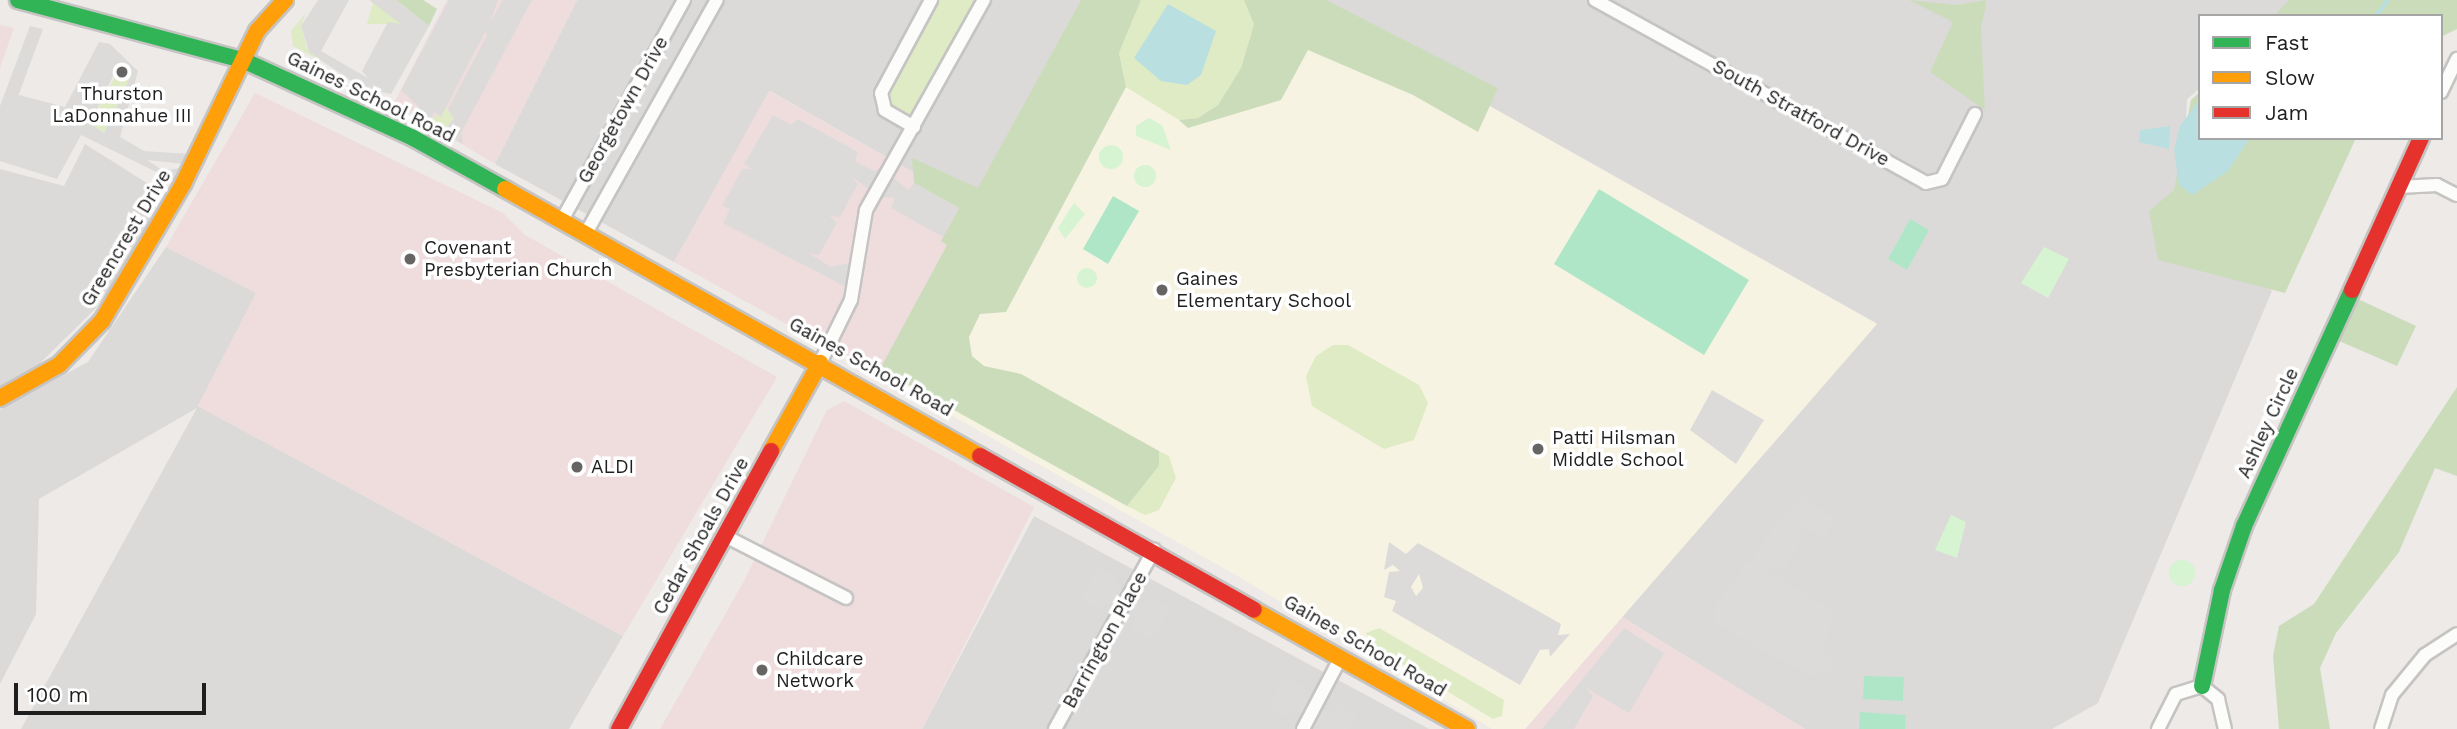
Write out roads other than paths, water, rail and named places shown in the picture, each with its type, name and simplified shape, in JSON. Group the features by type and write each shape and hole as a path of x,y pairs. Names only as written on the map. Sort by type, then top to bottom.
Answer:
{"main road":[{"name":"Gaines School Road","path":"18,0 244,61 413,138 1154,550 1467,729"},
{"name":"Greencrest Drive","path":"0,398 59,365 102,321 183,184 257,31 285,0"},
{"name":"Ashley Circle","path":"2202,686 2222,590 2244,526 2420,140"},
{"name":"Cedar Shoals Drive","path":"619,729 820,363"}],"street":[{"name":"Georgetown Drive","path":"562,220 684,0"},
{"name":"Georgetown Drive","path":"586,233 717,0"},
{"path":"914,127 885,110 881,93 931,0"},
{"path":"820,363 851,300 866,209 984,0"},
{"name":"South Stratford Drive","path":"1595,0 1926,183 1942,179 1976,114"},
{"path":"2443,89 2457,59"},
{"path":"2399,187 2437,186 2457,195"},
{"path":"725,536 846,598"},
{"name":"Barrington Place","path":"1055,729 1154,550"},
{"path":"2381,729 2392,695 2425,655 2457,634"},
{"path":"1303,729 1341,657"},
{"path":"2158,729 2176,694 2202,686 2218,699 2225,729"}],"water":[{"path":"1168,4 1216,31 1201,75 1187,85 1161,81 1134,58"},
{"path":"2198,102 2198,140 2249,140 2228,171 2192,195 2179,185 2174,149 2180,126"},
{"path":"2170,126 2169,149 2139,142 2140,130"}],"waterway":[{"path":"2378,14 2388,0"}],"place":[{"name":"Thurston LaDonnahue III","path":"122,72"},
{"name":"Covenant Presbyterian Church","path":"410,259"},
{"name":"Gaines Elementary School","path":"1162,290"},
{"name":"Patti Hilsman Middle School","path":"1538,449"},
{"name":"ALDI","path":"577,467"},
{"name":"Childcare Network","path":"762,670"}]}
